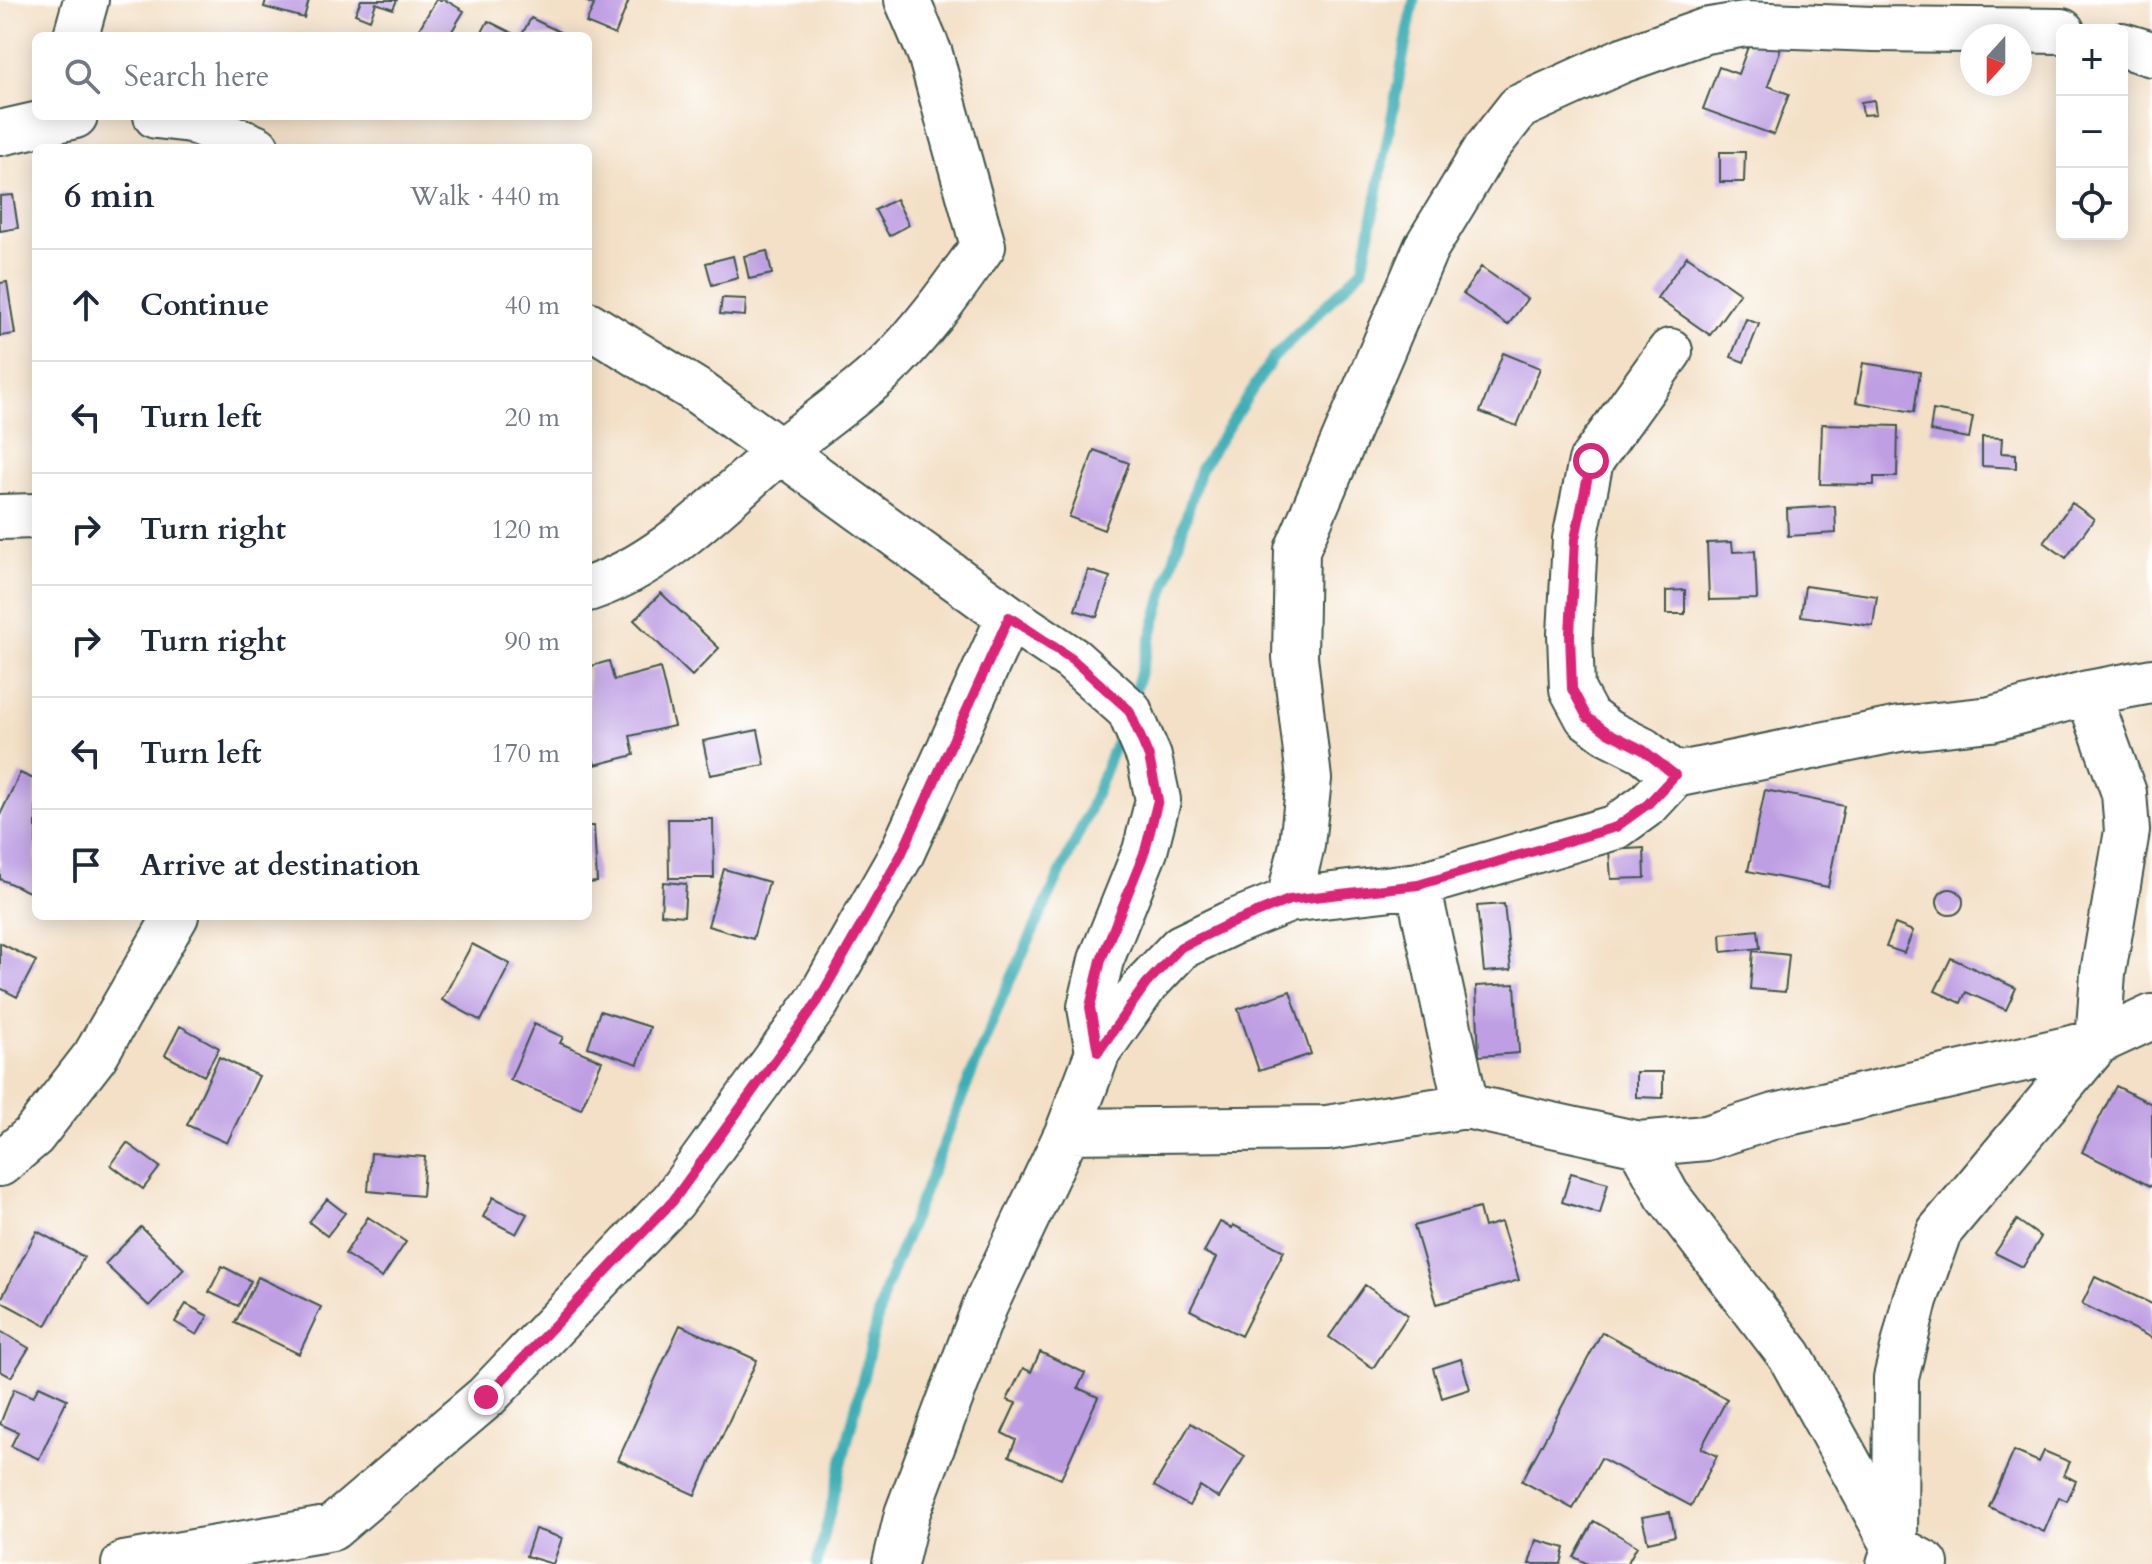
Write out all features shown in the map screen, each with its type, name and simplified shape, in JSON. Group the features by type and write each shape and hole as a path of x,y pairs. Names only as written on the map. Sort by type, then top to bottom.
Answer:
{"street":[{"path":"77,32 86,0"},
{"path":"592,587 642,566 677,541 780,451 884,369 934,312 983,246 930,54 907,0"},
{"path":"2037,0 2071,24"},
{"path":"1289,900 1302,845 1309,779 1295,657 1297,550 1426,248 1486,149 1519,107 1623,60 1705,31 1745,24 2056,31"},
{"path":"2128,47 2152,54"},
{"path":"0,133 53,120"},
{"path":"191,120 248,144"},
{"path":"592,326 700,393 1009,617 1072,659 1129,710 1149,757 1158,800 1145,851 1101,960 1090,1007 1098,1052"},
{"path":"1670,351 1591,461 1575,539 1570,634 1572,689 1587,717 1607,732 1643,750 1675,775"},
{"path":"0,517 32,516"},
{"path":"130,1563 332,1528 486,1397 673,1201 818,1001 901,855 1009,617"},
{"path":"895,1564 907,1514 985,1306 1068,1131 1098,1052 1146,984 1181,947 1289,900 1418,885 1616,827 1648,804 1675,775 1899,729 1991,719 2088,693 2152,681"},
{"path":"1903,1558 1896,1378 1915,1300 1939,1232 2098,1042 2103,973 2127,831 2124,793 2088,693"},
{"path":"1418,885 1466,1106"},
{"path":"0,1164 33,1136 95,1056 174,920"},
{"path":"1068,1131 1327,1128 1466,1106 1639,1144 1706,1138 1775,1116 2098,1042 2152,1017"},
{"path":"1639,1144 1667,1195 1790,1356 1903,1558"}],"building":[{"path":"266,0 309,0 304,18 264,7"},
{"path":"361,0 397,0 393,9 376,3 370,20 355,14"},
{"path":"436,0 445,0 464,11 451,32 417,32"},
{"path":"583,0 629,0 615,35 586,23 594,5"},
{"path":"531,18 560,32 523,32"},
{"path":"488,21 510,32 482,32"},
{"path":"1752,36 1781,48 1768,86 1789,94 1774,135 1703,109 1719,67 1738,74"},
{"path":"1874,100 1876,114 1863,115 1861,102"},
{"path":"1720,152 1745,152 1744,182 1720,182"},
{"path":"13,195 18,228 0,231 0,196"},
{"path":"896,199 909,225 889,236 875,210"},
{"path":"767,251 772,274 749,279 744,256"},
{"path":"733,256 738,278 712,285 706,263"},
{"path":"1687,256 1740,293 1710,335 1657,298"},
{"path":"1481,267 1527,299 1508,325 1463,294"},
{"path":"7,282 15,334 0,336 0,283"},
{"path":"722,298 746,299 745,316 720,314"},
{"path":"1746,319 1759,324 1744,362 1731,357"},
{"path":"1503,353 1540,368 1517,426 1480,412"},
{"path":"1863,363 1920,372 1914,412 1856,402"},
{"path":"1933,410 1973,417 1969,438 1930,431"},
{"path":"1822,424 1898,426 1897,477 1874,477 1874,485 1820,484"},
{"path":"1982,437 2002,438 2001,453 2016,454 2016,468 1982,466"},
{"path":"1094,450 1129,463 1104,530 1069,517"},
{"path":"2072,503 2094,519 2066,558 2044,542"},
{"path":"1835,506 1836,533 1788,536 1787,509"},
{"path":"1732,542 1733,552 1755,551 1757,599 1709,600 1707,543"},
{"path":"1088,570 1110,577 1097,617 1075,610"},
{"path":"1805,586 1877,596 1873,626 1801,616"},
{"path":"1685,590 1685,614 1666,614 1666,591"},
{"path":"661,593 719,648 692,676 634,620"},
{"path":"609,661 614,680 660,668 674,726 630,736 634,755 595,765 592,752 592,666"},
{"path":"758,730 765,765 710,775 703,741"},
{"path":"20,773 32,778 32,893 0,879 0,815"},
{"path":"1765,790 1844,806 1828,887 1748,871"},
{"path":"668,819 713,819 714,878 669,878"},
{"path":"592,826 594,826 597,882 592,883"},
{"path":"1644,848 1645,878 1611,879 1609,850"},
{"path":"724,869 769,882 753,939 708,926"},
{"path":"663,882 686,884 684,916 661,914"},
{"path":"1950,889 1959,893 1963,902 1959,911 1950,915 1941,911 1937,902 1941,893"},
{"path":"1504,904 1511,970 1484,972 1477,906"},
{"path":"1895,924 1913,931 1904,953 1886,947"},
{"path":"1758,930 1760,948 1722,952 1721,934"},
{"path":"0,943 36,961 17,997 0,988"},
{"path":"472,944 510,964 481,1021 442,1000"},
{"path":"1753,951 1789,955 1785,992 1750,989"},
{"path":"1951,958 2016,988 2006,1010 1966,992 1961,1003 1935,991"},
{"path":"1515,984 1519,1053 1479,1056 1476,986"},
{"path":"1290,991 1311,1054 1259,1071 1238,1009"},
{"path":"600,1011 650,1027 638,1064 588,1047"},
{"path":"534,1024 563,1037 560,1043 602,1061 581,1109 510,1080"},
{"path":"180,1026 219,1048 204,1076 165,1055"},
{"path":"219,1057 259,1076 227,1143 187,1125"},
{"path":"1636,1072 1663,1072 1663,1098 1636,1097"},
{"path":"2116,1086 2152,1104 2152,1187 2082,1152"},
{"path":"127,1143 160,1167 143,1189 111,1165"},
{"path":"371,1153 425,1157 422,1196 368,1191"},
{"path":"1571,1173 1608,1183 1600,1214 1562,1202"},
{"path":"493,1197 527,1214 516,1234 483,1217"},
{"path":"327,1199 345,1213 327,1236 309,1222"},
{"path":"1479,1208 1484,1227 1501,1222 1519,1280 1437,1304 1414,1226"},
{"path":"368,1217 406,1242 382,1278 345,1254"},
{"path":"2017,1220 2041,1237 2023,1267 1995,1253"},
{"path":"1220,1222 1232,1228 1233,1225 1284,1251 1241,1336 1190,1310 1216,1258 1204,1252"},
{"path":"141,1227 184,1269 149,1306 105,1264"},
{"path":"37,1231 84,1257 46,1326 0,1301"},
{"path":"222,1266 251,1281 238,1306 209,1292"},
{"path":"258,1277 321,1307 299,1354 235,1323"},
{"path":"2095,1277 2152,1304 2152,1338 2082,1304"},
{"path":"1365,1285 1408,1315 1373,1368 1329,1337"},
{"path":"186,1304 208,1316 197,1335 175,1322"},
{"path":"680,1325 757,1360 695,1495 618,1460"},
{"path":"0,1331 29,1348 11,1377 0,1371"},
{"path":"1602,1332 1727,1399 1701,1448 1717,1456 1691,1506 1601,1458 1573,1509 1522,1481"},
{"path":"1040,1352 1085,1373 1078,1388 1098,1397 1061,1479 1009,1456 1016,1440 1002,1433 1016,1403 1007,1400 1023,1368 1031,1372"},
{"path":"1461,1359 1470,1389 1442,1398 1433,1368"},
{"path":"39,1386 67,1399 39,1459 11,1446 18,1432 0,1424 14,1389 33,1397"},
{"path":"1191,1423 1245,1456 1219,1498 1200,1486 1189,1506 1154,1486"},
{"path":"2014,1451 2039,1462 2044,1451 2070,1462 2064,1475 2076,1481 2067,1501 2059,1497 2044,1532 1989,1507"},
{"path":"1670,1512 1675,1536 1648,1542 1642,1517"},
{"path":"1594,1521 1637,1546 1627,1564 1588,1564 1574,1557"},
{"path":"535,1529 562,1538 553,1564 526,1556"},
{"path":"1536,1540 1565,1548 1561,1564 1529,1564"}],"waterway":[{"path":"1133,698 1200,470 1273,358 1363,268 1414,0"},
{"path":"817,1564 885,1289 1002,998 1086,818 1123,725"}],"route":[{"path":"486,1397 673,1201 818,1001 901,855 1009,617 1072,659 1129,710 1149,757 1158,800 1145,851 1101,960 1090,1007 1098,1052 1146,984 1181,947 1229,924 1289,900 1418,885 1616,827 1648,804 1675,775 1643,750 1607,732 1587,717 1572,689 1570,634 1575,539 1591,461"}]}
